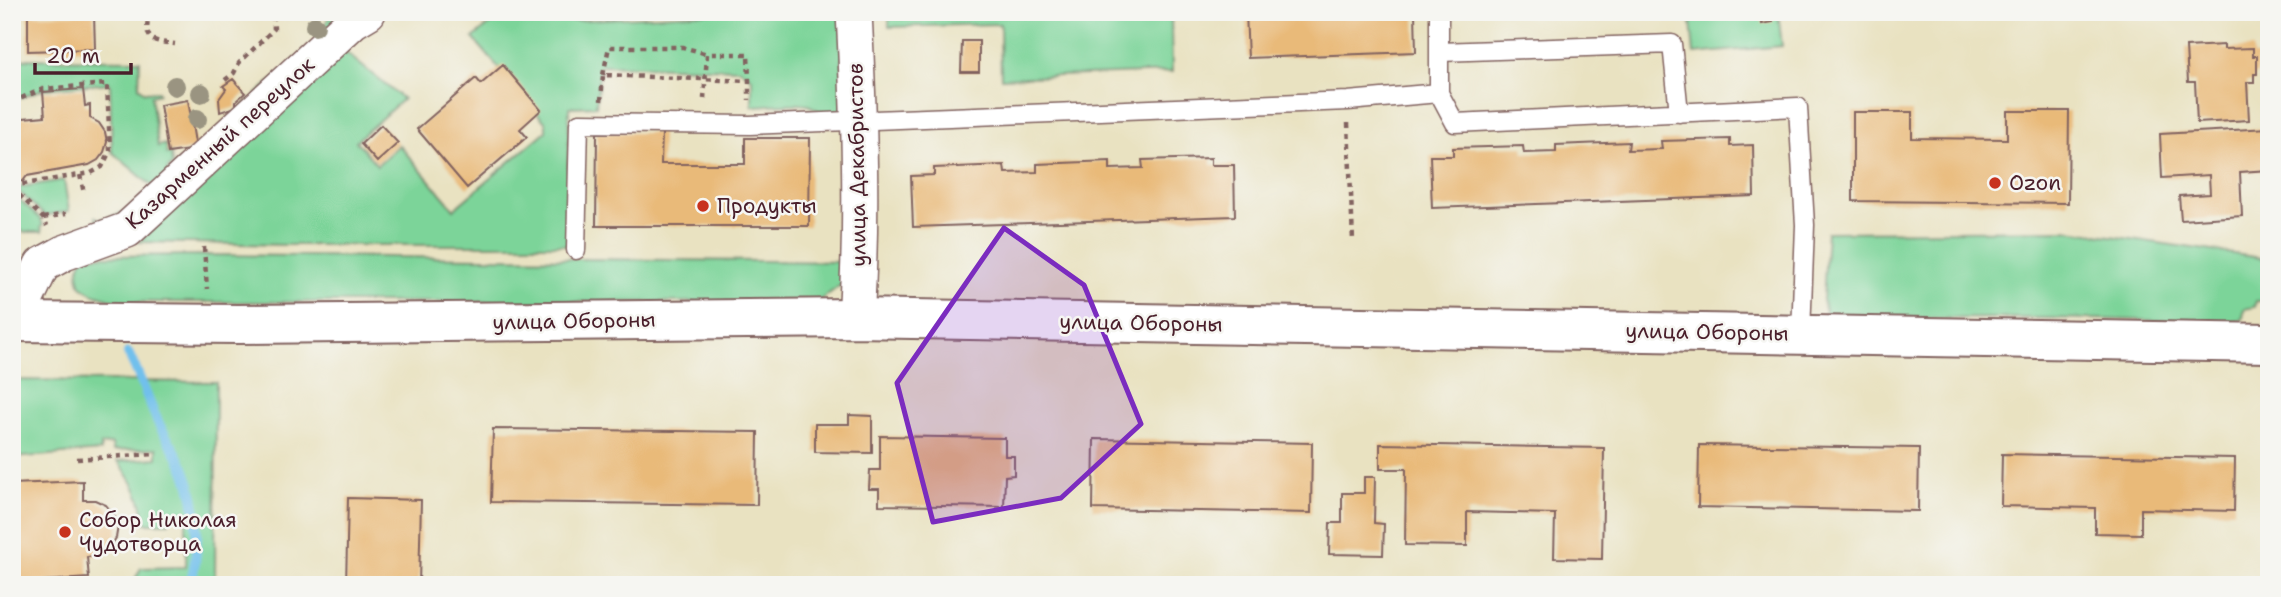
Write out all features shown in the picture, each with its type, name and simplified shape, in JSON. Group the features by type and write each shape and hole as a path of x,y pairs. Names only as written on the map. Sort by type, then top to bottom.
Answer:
{"street":[{"name":"улица Декабристов","path":"854,12 860,121 860,257 856,318"},
{"name":"Казарменный переулок","path":"14,322 42,265 64,253 127,230 358,15"},
{"name":"улица Обороны","path":"14,322 252,324 856,318 2269,343"}],"lane":[{"path":"1439,12 1439,93 1455,123 1798,107 1805,225 1801,334"},
{"path":"1440,52 1672,44 1679,113"},
{"path":"576,250 579,123 750,125 1348,101 1439,93"}],"path":[{"path":"25,12 98,12"},
{"path":"149,12 146,30 148,37 155,41 176,44"},
{"path":"225,80 274,29 273,12"},
{"path":"600,123 603,75 609,47 683,47 707,54 748,54 750,125"},
{"path":"703,125 707,54"},
{"path":"603,75 749,81"},
{"path":"12,102 43,89 107,84 110,151 102,167 91,173 12,187"},
{"path":"1348,101 1353,241"},
{"path":"80,175 83,193"},
{"path":"12,187 47,225"},
{"path":"204,247 208,301"},
{"path":"77,459 154,454"}],"highlighted area":[{"path":"1004,228 1084,285 1141,424 1061,498 933,522 897,383"}],"green space":[{"path":"330,12 337,12 336,17 319,45 114,228 97,227 96,217 99,219 123,212 153,187 112,152 110,83 43,89 12,101 12,59 140,60 139,87 145,92 158,91 159,94 151,96 158,146 166,144 167,154 171,153 172,165 167,170 168,173 315,42"},
{"path":"504,12 553,12 553,22 727,12 842,12 843,110 828,114 802,104 752,106 752,78 739,69 600,65 596,106 569,107 567,245 139,242 340,48 403,99 356,141 377,165 399,145 454,209 546,131 546,123 473,38"},
{"path":"889,12 1171,12 1172,72 1001,78 1000,24 889,27"},
{"path":"1690,12 1778,12 1782,46 1694,54"},
{"path":"64,180 69,211 45,216 15,188"},
{"path":"12,193 41,219 42,232 24,232 12,226"},
{"path":"2069,230 2261,258 2269,262 2269,301 2256,301 2255,307 2244,309 2243,319 2233,322 2040,318 1837,319 1826,314 1823,300 1827,232"},
{"path":"211,255 845,262 840,271 846,273 842,284 819,301 729,302 121,302 94,294 81,286 79,278 79,268 84,258"},
{"path":"12,380 216,382 215,585 132,585 141,568 186,567 186,517 169,517 169,523 145,523 136,490 118,461 157,458 157,448 113,451 112,444 101,445 101,451 12,458"}],"building":[{"path":"1246,12 1415,12 1416,52 1248,58"},
{"path":"1760,12 1772,12 1773,22 1762,24"},
{"path":"94,14 95,49 28,51 28,15"},
{"path":"962,41 979,41 979,72 961,72"},
{"path":"2224,45 2224,49 2253,48 2253,56 2257,56 2254,82 2247,82 2249,120 2197,123 2195,82 2188,82 2186,47"},
{"path":"503,65 541,110 520,129 527,137 467,188 417,129 476,78 481,84"},
{"path":"233,79 245,93 236,101 236,107 220,112 219,99 226,89 223,86"},
{"path":"83,89 85,106 90,105 90,118 99,123 105,132 107,142 98,160 89,165 27,176 23,181 12,182 12,119 45,116 43,92"},
{"path":"188,100 196,149 168,153 160,105"},
{"path":"2007,111 2069,111 2068,203 1853,201 1853,112 1912,112 1912,138 2007,139"},
{"path":"381,125 398,143 377,162 361,144"},
{"path":"2269,128 2269,170 2240,172 2242,216 2181,220 2179,196 2210,194 2209,175 2162,178 2160,134"},
{"path":"597,133 662,133 661,164 745,164 745,138 810,138 809,226 596,226"},
{"path":"1730,139 1730,146 1753,145 1754,196 1432,208 1430,156 1453,156 1453,148 1523,146 1524,153 1556,152 1556,145 1629,142 1628,150 1662,149 1661,141"},
{"path":"1211,158 1211,165 1234,165 1235,216 913,227 911,176 934,175 934,168 1004,165 1005,173 1037,172 1037,164 1110,161 1110,169 1143,168 1142,160"},
{"path":"849,415 872,416 872,453 815,452 815,424 849,424"},
{"path":"493,429 758,432 757,505 491,502"},
{"path":"880,436 1005,438 1005,456 1014,456 1014,475 1005,476 1004,507 879,505 879,489 869,489 870,470 880,470"},
{"path":"1094,439 1312,443 1311,513 1093,509"},
{"path":"1380,444 1604,448 1602,559 1554,558 1555,514 1467,512 1467,546 1405,545 1406,469 1380,469"},
{"path":"1699,445 1919,448 1918,511 1698,507"},
{"path":"2002,454 2235,458 2234,511 2141,509 2141,534 2095,533 2095,508 2001,506"},
{"path":"1364,477 1375,477 1374,523 1384,524 1383,555 1329,554 1330,523 1342,523 1342,493 1364,493"},
{"name":"Собор Николая Чудотворца","path":"83,481 83,500 95,500 106,505 118,526 116,538 109,549 99,555 87,557 89,578 12,583 12,484"},
{"path":"348,498 421,500 419,585 346,585"}],"waterway":[{"path":"128,353 158,422 186,473 194,500 197,543 190,585"}],"place":[{"name":"Ozon","path":"1995,183"},
{"name":"Продукты","path":"703,206"},
{"name":"Собор Николая Чудотворца","path":"65,532"}]}
